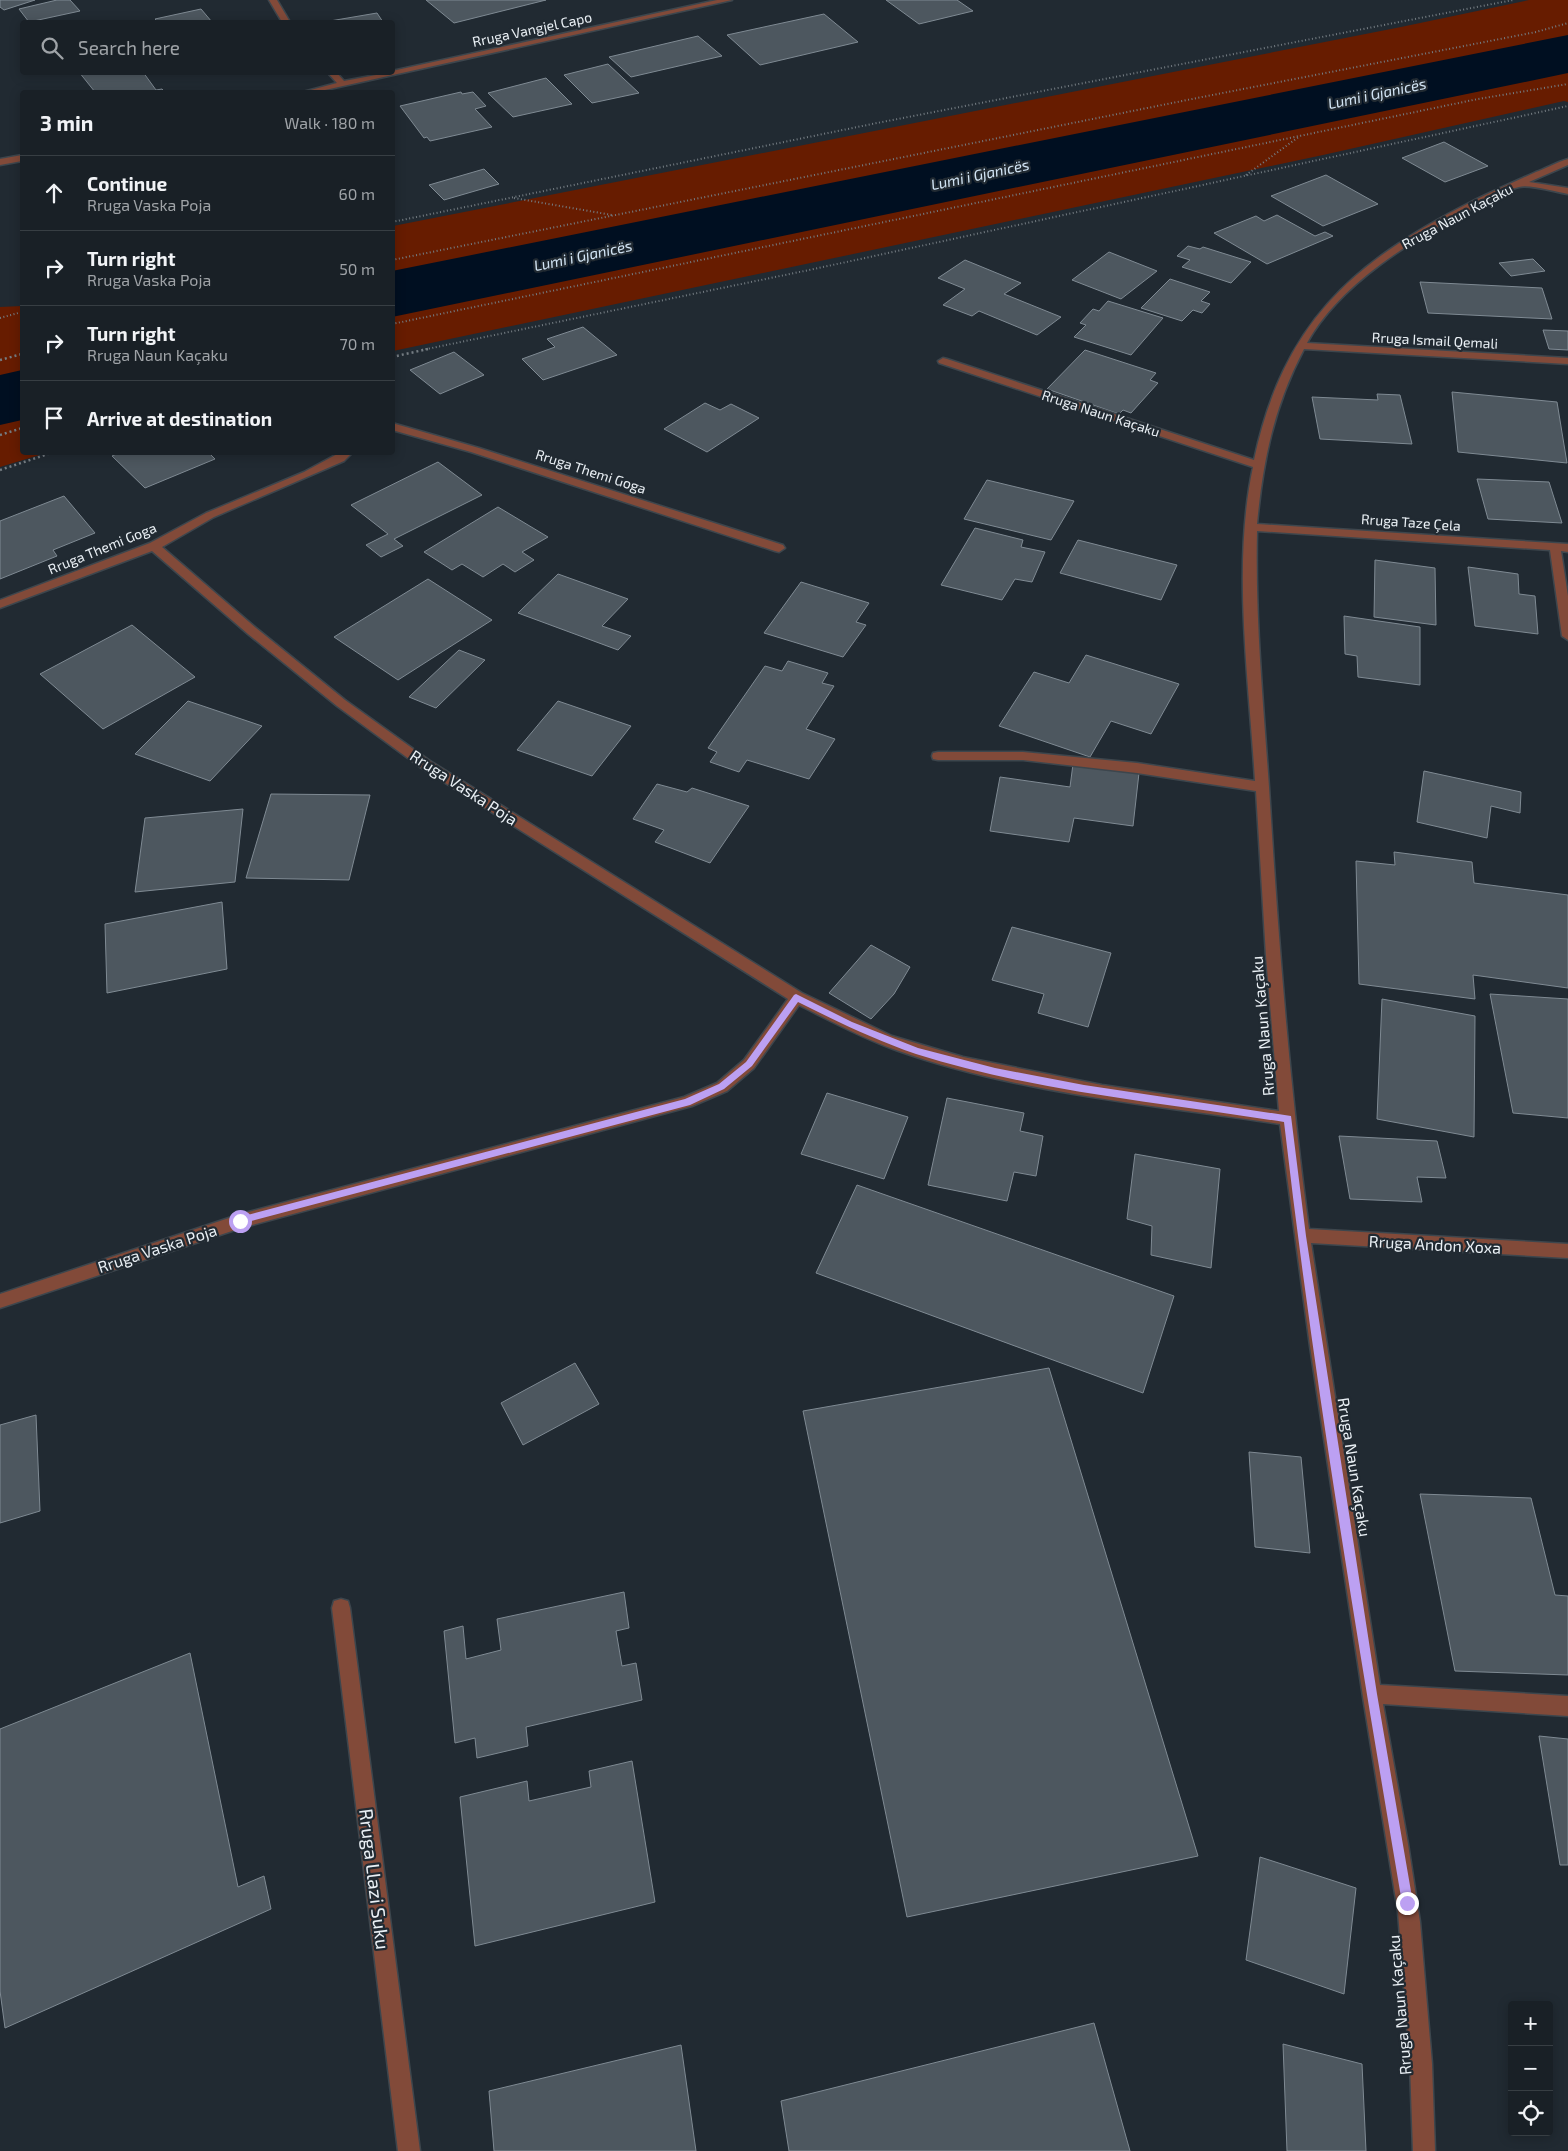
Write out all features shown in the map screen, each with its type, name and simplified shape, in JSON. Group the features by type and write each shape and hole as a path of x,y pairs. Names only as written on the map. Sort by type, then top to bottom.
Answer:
{"street":[{"path":"273,0 285,20"},
{"name":"Rruga Vangjel Capo","path":"395,72 728,0"},
{"path":"334,75 342,84"},
{"name":"Rruga Vangjel Capo","path":"316,90 383,75"},
{"path":"0,162 20,158"},
{"name":"Rruga Naun Kaçaku","path":"1424,2151 1424,2085 1407,1903 1372,1694 1302,1236 1288,1119 1265,860 1249,592 1252,527 1263,442 1283,378 1300,346 1326,308 1362,273 1411,238 1467,207 1568,162"},
{"path":"1518,183 1568,191"},
{"name":"Rruga Ismail Qemali","path":"1300,346 1568,361"},
{"name":"Rruga Naun Kaçaku","path":"943,361 1259,465"},
{"name":"Rruga Themi Goga","path":"395,427 475,450 779,548"},
{"name":"Rruga Themi Goga","path":"0,604 154,546 210,516 308,474 345,455"},
{"name":"Rruga Taze Çela","path":"1252,527 1568,548"},
{"name":"Rruga Vaska Poja","path":"154,546 252,631 333,697 425,764 796,997 849,1024 917,1051 995,1071 1084,1088 1288,1119"},
{"path":"1555,548 1568,636"},
{"path":"938,756 1022,756 1137,768 1262,787"},
{"name":"Rruga Vaska Poja","path":"0,1300 240,1221 687,1102 722,1087 749,1064 796,997"},
{"name":"Rruga Andon Xoxa","path":"1302,1236 1568,1251"},
{"name":"Rruga Llazi Suku","path":"341,1608 409,2151"},
{"path":"1372,1694 1568,1706"}],"path":[{"path":"395,221 877,123 1513,0"},
{"path":"395,259 1536,32 1568,23"},
{"path":"395,323 640,274 1303,134 1478,99 1568,84"},
{"path":"395,356 814,269 1568,106"},
{"path":"1243,176 1303,134"},
{"path":"511,197 614,215"},
{"path":"0,318 20,313"},
{"path":"0,360 20,355"},
{"path":"0,435 20,429"},
{"path":"0,470 45,455"}],"shaded area":[{"path":"1529,0 1568,0 1568,102 1564,101 1323,155 395,351 395,226 1401,27"},
{"path":"20,306 20,455 39,455 0,467 0,307"}],"building":[{"path":"0,0 35,0 4,10 0,7"},
{"path":"57,0 70,0 80,11 38,20 27,20 19,9"},
{"path":"426,0 546,0 454,23"},
{"path":"886,0 957,0 973,11 919,24"},
{"path":"201,9 210,20 156,20"},
{"path":"377,13 382,20 336,20"},
{"path":"824,14 858,42 760,65 727,35"},
{"path":"698,36 722,56 631,77 609,57"},
{"path":"608,64 639,93 592,103 564,75"},
{"path":"81,75 145,75 156,90 93,90"},
{"path":"546,78 572,104 513,117 488,93"},
{"path":"461,92 462,94 473,92 486,106 475,109 492,127 430,141 427,137 424,138 400,106"},
{"path":"1444,142 1488,166 1445,182 1402,158"},
{"path":"484,169 499,184 444,200 429,185"},
{"path":"1326,175 1378,204 1323,226 1271,196"},
{"path":"1277,215 1315,236 1325,232 1333,236 1267,264 1214,233 1256,216 1264,221"},
{"path":"1188,246 1200,249 1203,247 1251,262 1231,283 1182,267 1190,260 1177,256"},
{"path":"1109,252 1157,271 1121,299 1072,280"},
{"path":"1533,259 1545,271 1511,276 1499,263"},
{"path":"965,260 1021,283 1004,294 1061,317 1037,335 979,311 972,316 943,305 965,289 938,278"},
{"path":"1170,279 1210,292 1201,301 1210,304 1202,313 1193,310 1182,321 1141,308"},
{"path":"1420,282 1542,288 1552,319 1428,313"},
{"path":"1108,301 1163,318 1131,355 1074,337 1086,325 1080,323 1093,309 1099,311"},
{"path":"583,327 617,355 543,380 522,359 555,347 547,339"},
{"path":"1543,330 1568,331 1568,350 1549,349"},
{"path":"1085,350 1156,373 1150,380 1158,383 1131,413 1123,410 1119,414 1047,389"},
{"path":"454,352 484,375 440,394 410,370"},
{"path":"1452,392 1557,402 1567,463 1458,452"},
{"path":"1377,394 1400,395 1412,444 1320,439 1312,397 1378,400"},
{"path":"705,403 720,410 731,404 759,418 707,452 664,429"},
{"path":"211,455 215,459 145,488 112,456"},
{"path":"438,462 482,495 394,539 403,546 381,557 366,545 388,534 351,505"},
{"path":"1477,479 1549,482 1562,523 1488,519"},
{"path":"987,480 1074,501 1051,540 964,519"},
{"path":"64,496 95,533 53,550 57,556 0,579 0,521"},
{"path":"498,507 548,537 522,552 534,560 515,572 503,564 483,577 462,564 452,570 424,552"},
{"path":"975,528 1023,540 1021,547 1045,552 1032,582 1015,579 1002,600 941,585"},
{"path":"1078,540 1177,565 1161,600 1060,573"},
{"path":"1375,560 1435,568 1436,625 1374,617"},
{"path":"1468,567 1518,574 1519,594 1535,596 1538,634 1475,626"},
{"path":"558,574 628,599 602,626 631,636 618,650 518,613"},
{"path":"428,579 492,620 398,680 334,637"},
{"path":"801,582 869,603 856,622 866,625 843,657 764,633"},
{"path":"1344,616 1420,627 1420,685 1358,677 1357,656 1345,654"},
{"path":"132,625 195,677 103,729 40,674"},
{"path":"459,650 485,660 436,708 409,697"},
{"path":"1086,655 1179,684 1151,734 1111,721 1090,757 999,726 1034,672 1069,683"},
{"path":"788,661 828,673 822,683 834,686 806,729 835,739 809,779 747,760 739,772 710,762 717,752 708,748 765,666 782,671"},
{"path":"188,701 262,726 210,781 135,754"},
{"path":"558,701 631,726 592,776 517,750"},
{"path":"1073,764 1139,773 1133,826 1074,818 1069,842 990,831 1000,777 1070,787"},
{"path":"1424,771 1521,792 1520,813 1491,806 1487,838 1417,822"},
{"path":"657,784 687,792 692,788 749,806 710,863 655,842 664,830 633,819"},
{"path":"271,794 370,795 349,880 246,878"},
{"path":"243,809 235,882 135,892 145,818"},
{"path":"1394,852 1472,862 1474,883 1568,895 1568,988 1473,975 1475,999 1359,984 1356,861 1395,865"},
{"path":"222,902 227,969 107,993 105,924"},
{"path":"1012,927 1111,953 1088,1027 1038,1013 1044,994 992,980"},
{"path":"871,945 910,967 894,994 871,1019 829,993"},
{"path":"1490,994 1568,999 1568,1118 1513,1113"},
{"path":"1382,999 1475,1016 1474,1137 1377,1119"},
{"path":"827,1093 908,1117 884,1179 801,1154"},
{"path":"947,1098 1024,1113 1020,1131 1043,1136 1036,1176 1014,1172 1007,1201 928,1185"},
{"path":"1339,1136 1437,1141 1446,1178 1417,1177 1422,1202 1350,1199"},
{"path":"1135,1154 1220,1169 1211,1268 1151,1255 1152,1226 1127,1219"},
{"path":"857,1185 1174,1296 1143,1393 816,1273"},
{"path":"575,1363 599,1404 523,1445 501,1403"},
{"path":"1049,1368 1198,1856 907,1917 803,1411"},
{"path":"36,1415 40,1511 0,1523 0,1425"},
{"path":"1249,1452 1301,1457 1310,1553 1255,1547"},
{"path":"1420,1494 1531,1498 1555,1595 1568,1596 1568,1675 1455,1671"},
{"path":"624,1592 629,1628 616,1631 622,1666 636,1663 642,1700 526,1727 528,1746 477,1758 475,1738 455,1743 444,1631 463,1626 466,1659 501,1650 497,1619"},
{"path":"190,1653 238,1887 264,1876 271,1909 5,2028 0,1991 0,1729"},
{"path":"1539,1736 1568,1739 1568,1865 1560,1865"},
{"path":"632,1761 655,1902 475,1946 460,1797 527,1781 529,1801 591,1787 589,1771"},
{"path":"1260,1857 1356,1888 1344,1994 1246,1960"},
{"path":"1094,2023 1130,2151 789,2151 781,2101"},
{"path":"1283,2044 1362,2064 1366,2151 1287,2151"},
{"path":"681,2045 696,2151 494,2151 489,2091"}],"waterway":[{"name":"Lumi i Gjanicës","path":"395,293 1568,54"},
{"name":"Lumi i Gjanicës","path":"0,401 20,395"}],"route":[{"path":"240,1221 687,1102 722,1087 749,1064 796,997 849,1024 917,1051 995,1071 1084,1088 1288,1119 1302,1236 1372,1694 1407,1903"}]}
